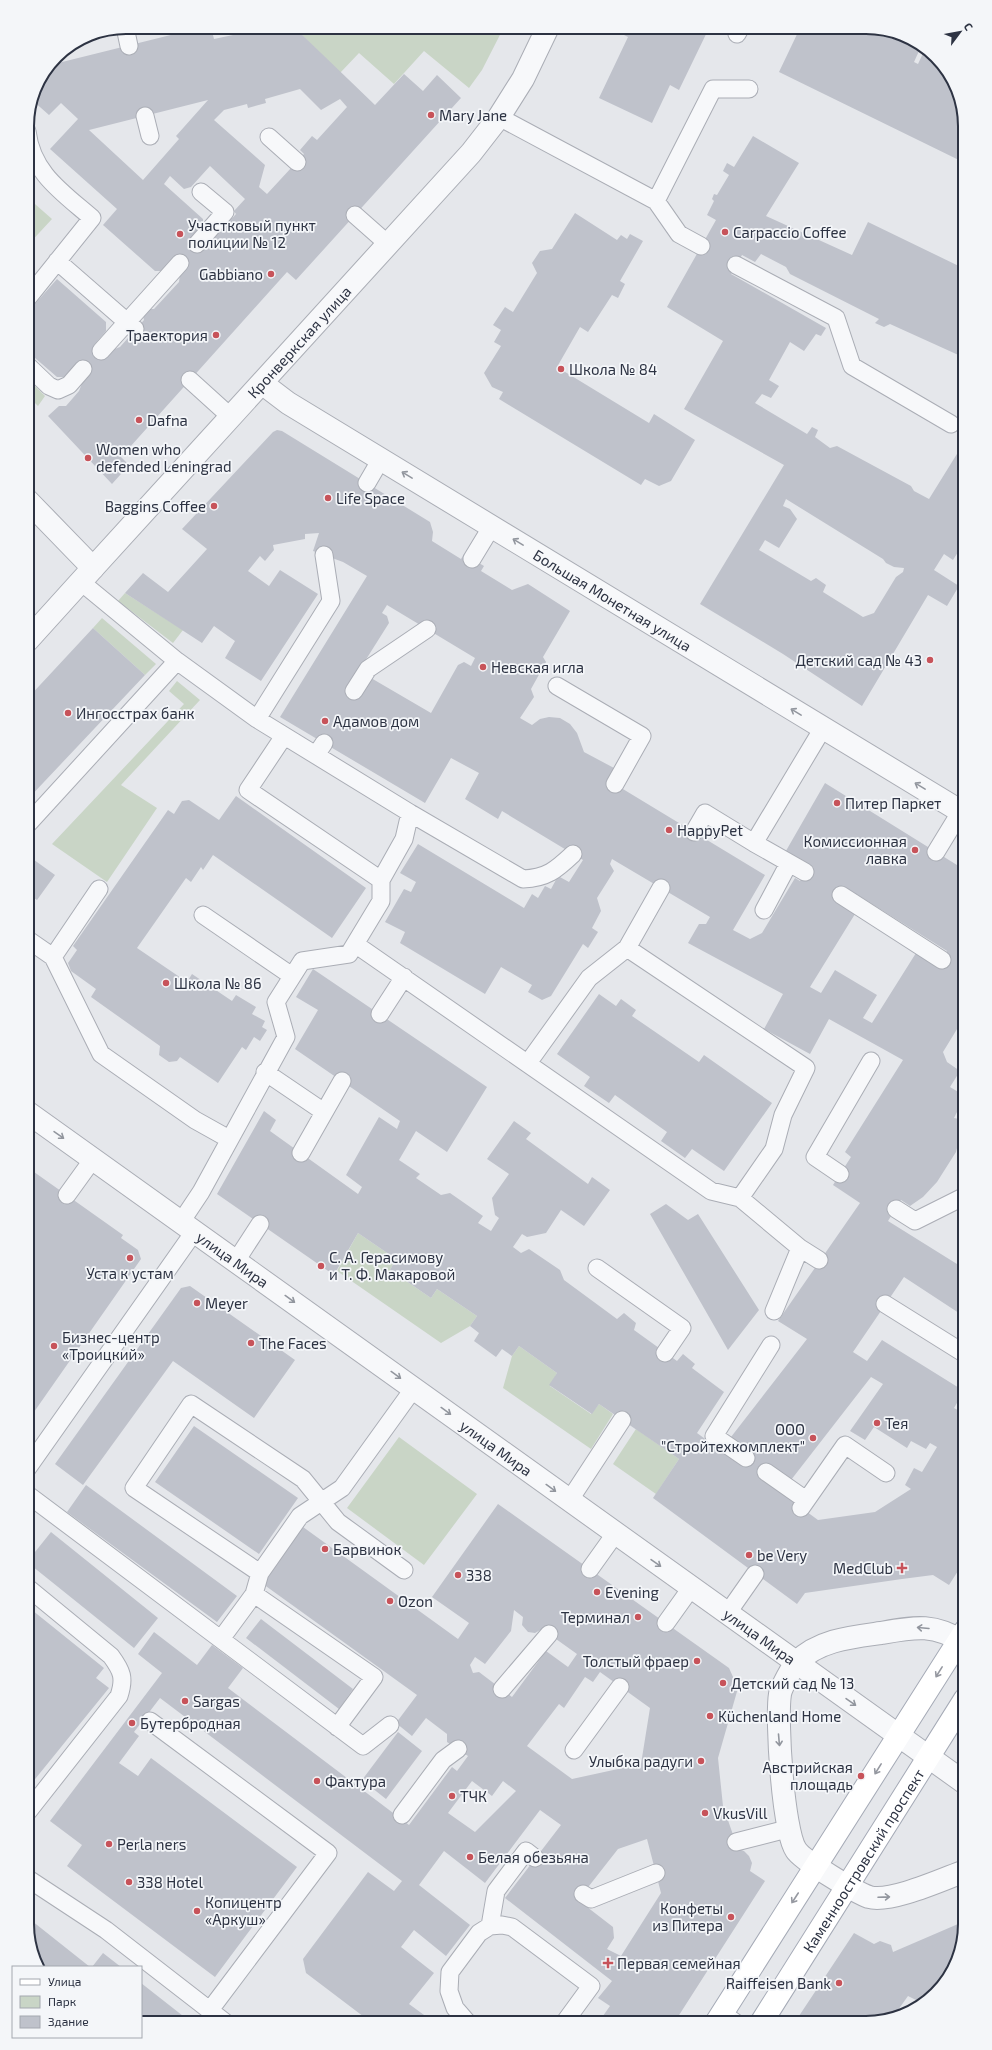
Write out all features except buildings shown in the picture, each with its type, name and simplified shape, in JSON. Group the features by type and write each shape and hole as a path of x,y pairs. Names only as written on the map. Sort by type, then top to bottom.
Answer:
{"main road":[{"path":"727,2016 816,1866 958,1646"},
{"name":"Каменноостровский проспект","path":"765,2016 958,1710"}],"street":[{"name":"Кронверкская улица","path":"34,633 263,384 471,154 499,117 523,79 545,34"},
{"name":"Большая Монетная улица","path":"263,384 288,403 958,810"},
{"path":"34,509 87,575"},
{"name":"улица Мира","path":"34,1117 187,1227 236,1260 570,1502 958,1778"},
{"path":"958,1636 938,1629 915,1628 842,1639 818,1647 796,1663 780,1693 778,1721 788,1829 796,1850 816,1866 848,1886 871,1897 895,1896 958,1874"}],"lane":[{"path":"126,34 129,46"},
{"path":"656,201 713,89 749,89"},
{"path":"145,116 150,136"},
{"path":"499,117 656,201 679,234 701,246"},
{"path":"269,137 297,162"},
{"path":"34,158 44,174 92,218 34,289"},
{"path":"197,244 225,212 201,192"},
{"path":"355,215 389,245"},
{"path":"57,261 131,326"},
{"path":"100,351 131,326 180,263"},
{"path":"736,266 836,318 852,366 951,424"},
{"path":"34,372 49,386 58,390 69,385 83,369"},
{"path":"190,380 232,418"},
{"path":"367,483 381,459"},
{"path":"472,559 492,526"},
{"path":"257,719 330,601 324,555"},
{"path":"87,575 177,661 257,719 284,736 320,749 410,813 523,879 540,878 558,868 573,854"},
{"path":"354,692 368,669 427,630"},
{"path":"34,817 177,661"},
{"path":"557,686 642,736 615,784"},
{"path":"754,842 823,728"},
{"path":"284,736 248,790 380,880"},
{"path":"34,1458 187,1227 201,1192 265,1072 286,1037 276,1002 302,961 349,954 381,901 380,880 404,839 410,813"},
{"path":"694,832 705,813 805,872"},
{"path":"936,852 958,820"},
{"path":"764,910 789,863"},
{"path":"528,1062 589,978 628,948 661,888"},
{"path":"53,956 99,889"},
{"path":"841,895 893,923 942,960"},
{"path":"203,915 292,976"},
{"path":"34,944 53,956 101,1054 195,1120 229,1139"},
{"path":"355,944 528,1062 711,1191 740,1198 800,1248 819,1260"},
{"path":"628,948 806,1068 783,1115 774,1149 740,1198"},
{"path":"380,1014 404,976"},
{"path":"840,1174 815,1158 872,1061"},
{"path":"265,1072 324,1112"},
{"path":"301,1153 342,1082"},
{"path":"67,1195 93,1159"},
{"path":"896,1209 915,1221 958,1200"},
{"path":"236,1260 260,1224"},
{"path":"774,1311 800,1248"},
{"path":"597,1268 682,1328 665,1353"},
{"path":"885,1304 958,1350"},
{"path":"746,1458 714,1436 771,1345"},
{"path":"221,1639 254,1594 260,1573 300,1516 342,1488 414,1388"},
{"path":"260,1573 134,1488 191,1404 303,1479 338,1522 404,1570"},
{"path":"570,1502 622,1420"},
{"path":"766,1472 803,1504 845,1445 886,1473"},
{"path":"34,1499 363,1746 390,1725"},
{"path":"590,1569 615,1534"},
{"path":"727,1614 755,1574"},
{"path":"666,1623 691,1588"},
{"path":"34,1593 111,1656 121,1670 123,1684 119,1696 34,1804"},
{"path":"254,1594 374,1677 337,1726"},
{"path":"502,1689 549,1634"},
{"path":"574,1750 620,1687"},
{"path":"150,1721 328,1853 210,2010"},
{"path":"402,1815 443,1760 458,1749"},
{"path":"736,1842 788,1829"},
{"path":"490,1926 496,1891 526,1851 535,1858"},
{"path":"583,1894 591,1899 656,1873"},
{"path":"34,1883 106,1930 217,2016"},
{"path":"462,2016 455,2008 449,1990 450,1972 479,1933 490,1926 502,1925 512,1927 591,1986 571,2016"}],"green space":[{"path":"301,34 500,34 482,70 469,88 424,51 394,84 359,53 340,73"},
{"path":"34,203 52,219 34,238"},
{"path":"34,385 45,396 38,406 34,402"},
{"path":"125,593 183,630 173,643 118,601"},
{"path":"102,618 156,664 145,675 93,628"},
{"path":"177,681 200,700 121,785 157,808 107,882 52,844 184,704 169,691"},
{"path":"358,1233 396,1259 390,1270 431,1298 437,1289 477,1316 470,1326 441,1343 337,1271"},
{"path":"519,1346 557,1373 550,1386 591,1414 599,1404 613,1414 591,1449 503,1388 512,1356"},
{"path":"636,1429 679,1459 656,1494 613,1464"},
{"path":"399,1437 477,1494 424,1565 347,1508"}],"place":[{"name":"Mary Jane","path":"431,115"},
{"name":"Carpaccio Coffee","path":"725,232"},
{"name":"Участковый пункт полиции № 12","path":"180,234"},
{"name":"Gabbiano","path":"271,274"},
{"name":"Траектория","path":"216,335"},
{"name":"Школа № 84","path":"561,369"},
{"name":"Dafna","path":"139,420"},
{"name":"Women who defended Leningrad","path":"88,458"},
{"name":"Life Space","path":"328,498"},
{"name":"Baggins Coffee","path":"214,506"},
{"name":"Детский сад № 43","path":"930,660"},
{"name":"Невская игла","path":"483,667"},
{"name":"Ингосстрах банк","path":"68,713"},
{"name":"Адамов дом","path":"325,721"},
{"name":"Питер Паркет","path":"837,803"},
{"name":"HappyPet","path":"669,830"},
{"name":"Комиссионная лавка","path":"915,850"},
{"name":"Школа № 86","path":"166,983"},
{"name":"Уста к устам","path":"130,1258"},
{"name":"С. А. Герасимову и Т. Ф. Макаровой","path":"321,1266"},
{"name":"Meyer","path":"197,1303"},
{"name":"The Faces","path":"251,1343"},
{"name":"Бизнес-центр «Троицкий»","path":"54,1346"},
{"name":"Тея","path":"877,1423"},
{"name":"ООО \"Стройтехкомплект\"","path":"813,1438"},
{"name":"Барвинок","path":"325,1549"},
{"name":"be Very","path":"749,1555"},
{"name":"MedClub","path":"902,1568"},
{"name":"338","path":"458,1575"},
{"name":"Evening","path":"597,1592"},
{"name":"Ozon","path":"390,1601"},
{"name":"Терминал","path":"638,1617"},
{"name":"Толстый фраер","path":"697,1661"},
{"name":"Детский сад № 13","path":"723,1683"},
{"name":"Sargas","path":"185,1701"},
{"name":"Küchenland Home","path":"710,1716"},
{"name":"Бутербродная","path":"132,1723"},
{"name":"Улыбка радуги","path":"701,1761"},
{"name":"Австрийская площадь","path":"861,1776"},
{"name":"Фактура","path":"317,1781"},
{"name":"ТЧК","path":"452,1796"},
{"name":"VkusVill","path":"705,1813"},
{"name":"Perla ners","path":"109,1844"},
{"name":"Белая обезьяна","path":"470,1857"},
{"name":"338 Hotel","path":"129,1882"},
{"name":"Копицентр «Аркуш»","path":"197,1911"},
{"name":"Конфеты из Питера","path":"731,1917"},
{"name":"Первая семейная","path":"608,1963"},
{"name":"Raiffeisen Bank","path":"839,1983"}]}
